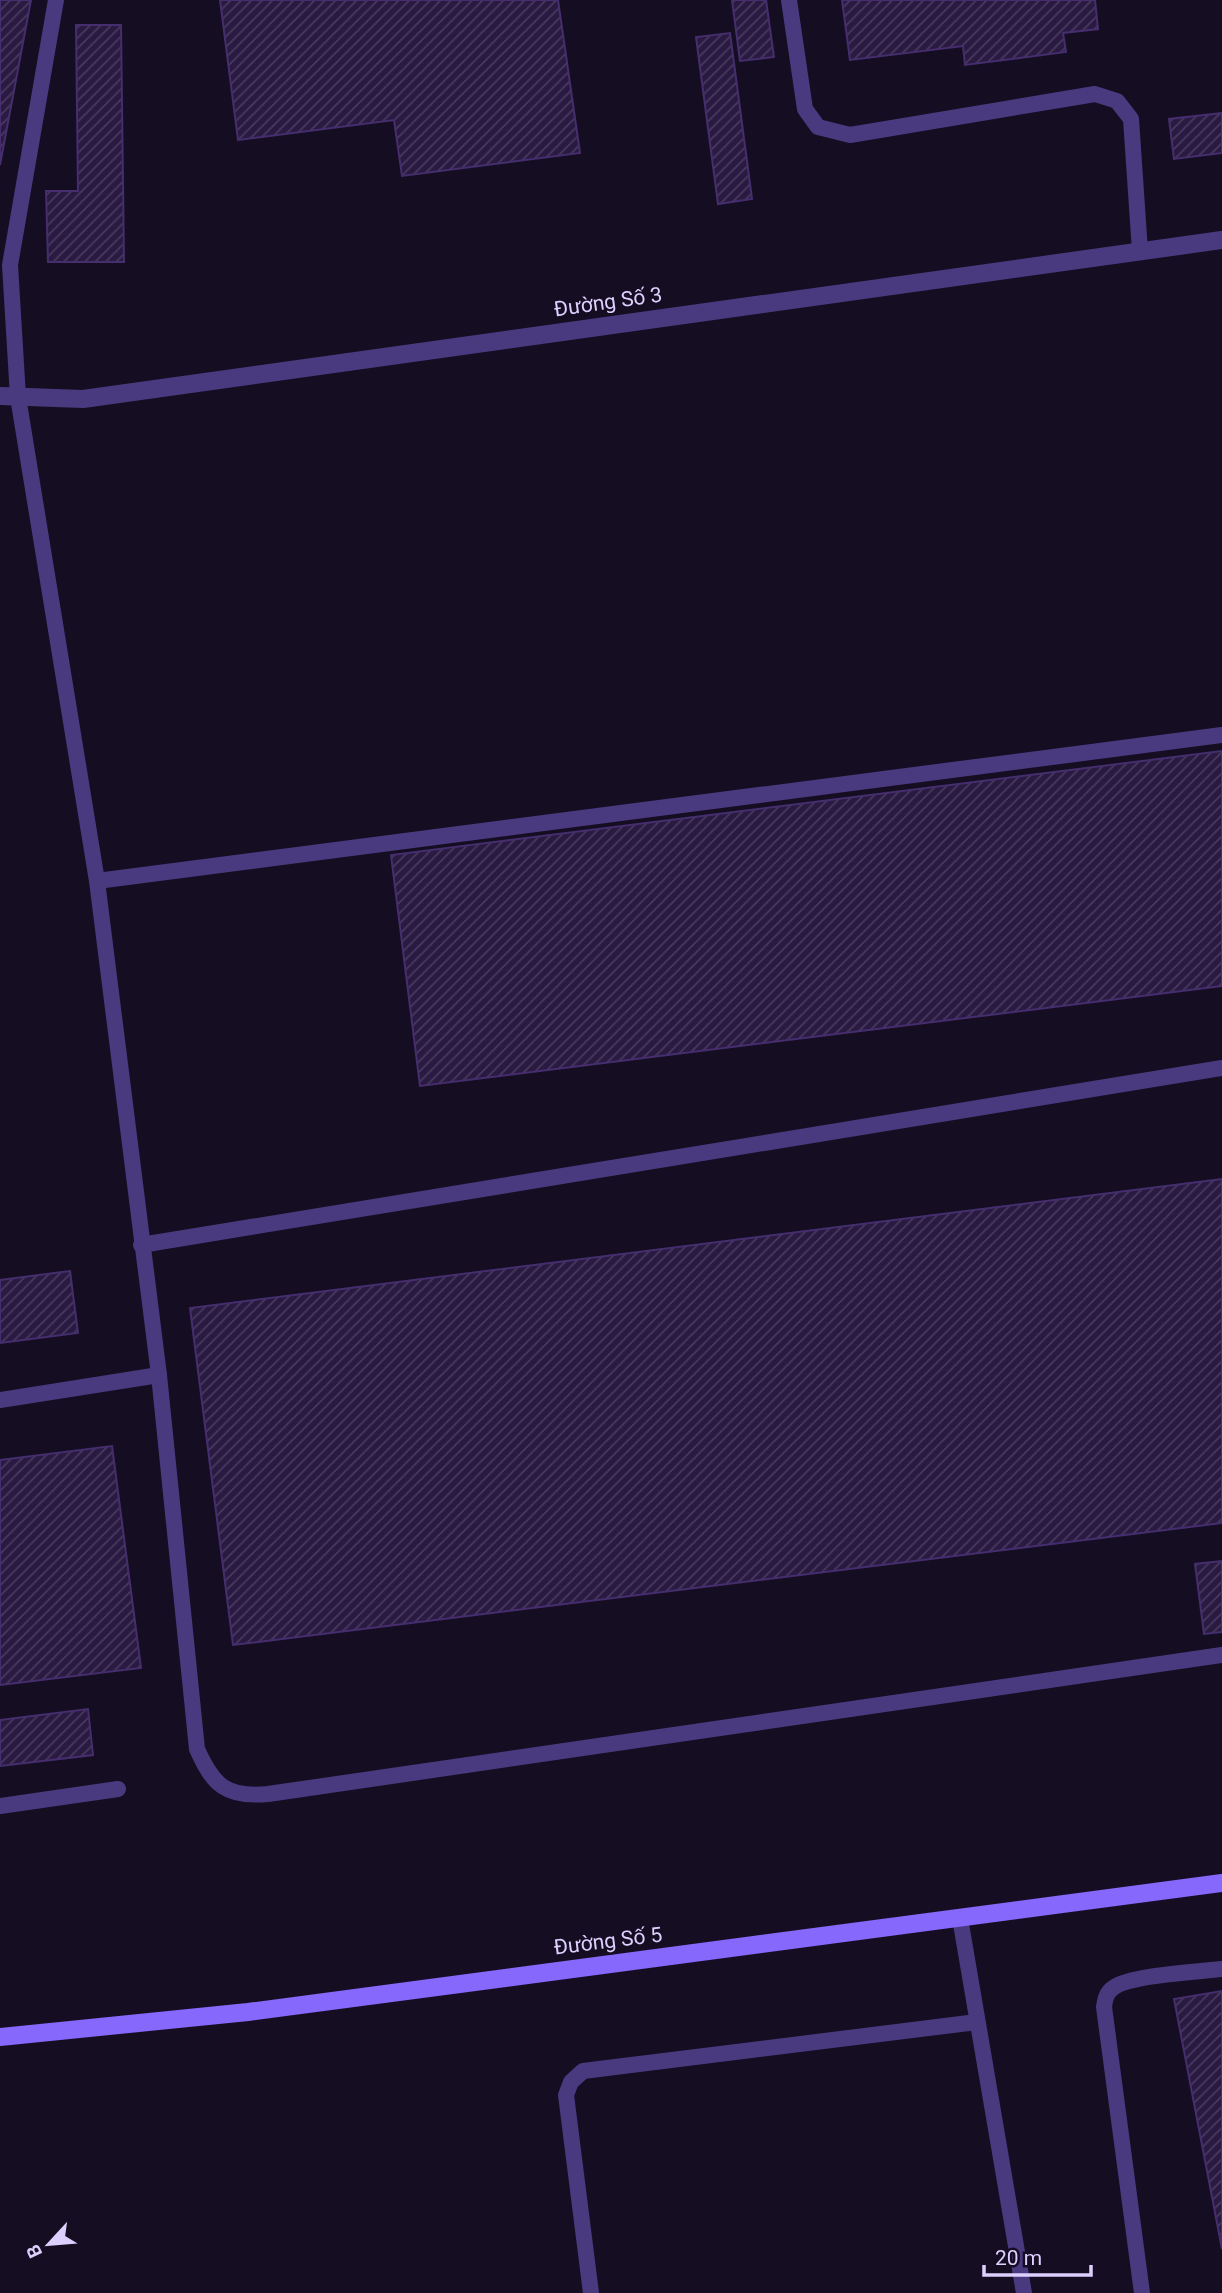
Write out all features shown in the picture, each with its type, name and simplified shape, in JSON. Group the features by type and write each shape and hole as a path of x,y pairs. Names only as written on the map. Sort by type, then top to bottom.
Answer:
{"street":[{"name":"Đường Số 3","path":"9,397 83,399 1222,240"},
{"name":"Đường Số 5","path":"0,2037 248,2012 1222,1883"}],"lane":[{"path":"56,0 10,265 9,397 97,881 159,1375 197,1749 208,1774 225,1789 246,1796 1222,1655"},
{"path":"789,0 805,109 818,127 850,135 1094,94 1117,101 1130,119 1140,251"},
{"path":"97,881 1222,735"},
{"path":"141,1245 1222,1068"},
{"path":"0,1399 159,1375"},
{"path":"0,1806 118,1789"},
{"path":"960,1918 1024,2293"},
{"path":"1142,2293 1104,2007 1105,1997 1111,1989 1131,1981 1222,1969"},
{"path":"592,2293 566,2095 571,2082 583,2071 977,2022"}],"building":[{"path":"0,0 31,0 0,165"},
{"path":"220,0 558,0 580,153 402,176 394,120 238,140"},
{"path":"732,0 766,0 774,57 740,61"},
{"path":"842,0 1095,0 1098,29 1063,33 1066,52 965,65 963,46 850,60"},
{"path":"76,25 121,25 124,262 48,262 46,191 78,191"},
{"path":"730,33 752,199 718,204 696,37"},
{"path":"1222,113 1222,153 1174,159 1169,119"},
{"path":"1222,751 1222,986 420,1086 391,855"},
{"path":"1222,1179 1222,1523 233,1645 190,1308"},
{"path":"70,1271 78,1333 0,1343 0,1280"},
{"path":"112,1446 141,1668 0,1685 0,1460"},
{"path":"1222,1561 1222,1632 1204,1634 1195,1564"},
{"path":"88,1709 93,1755 0,1766 0,1720"},
{"path":"1222,1991 1222,2249 1174,1999"}]}
